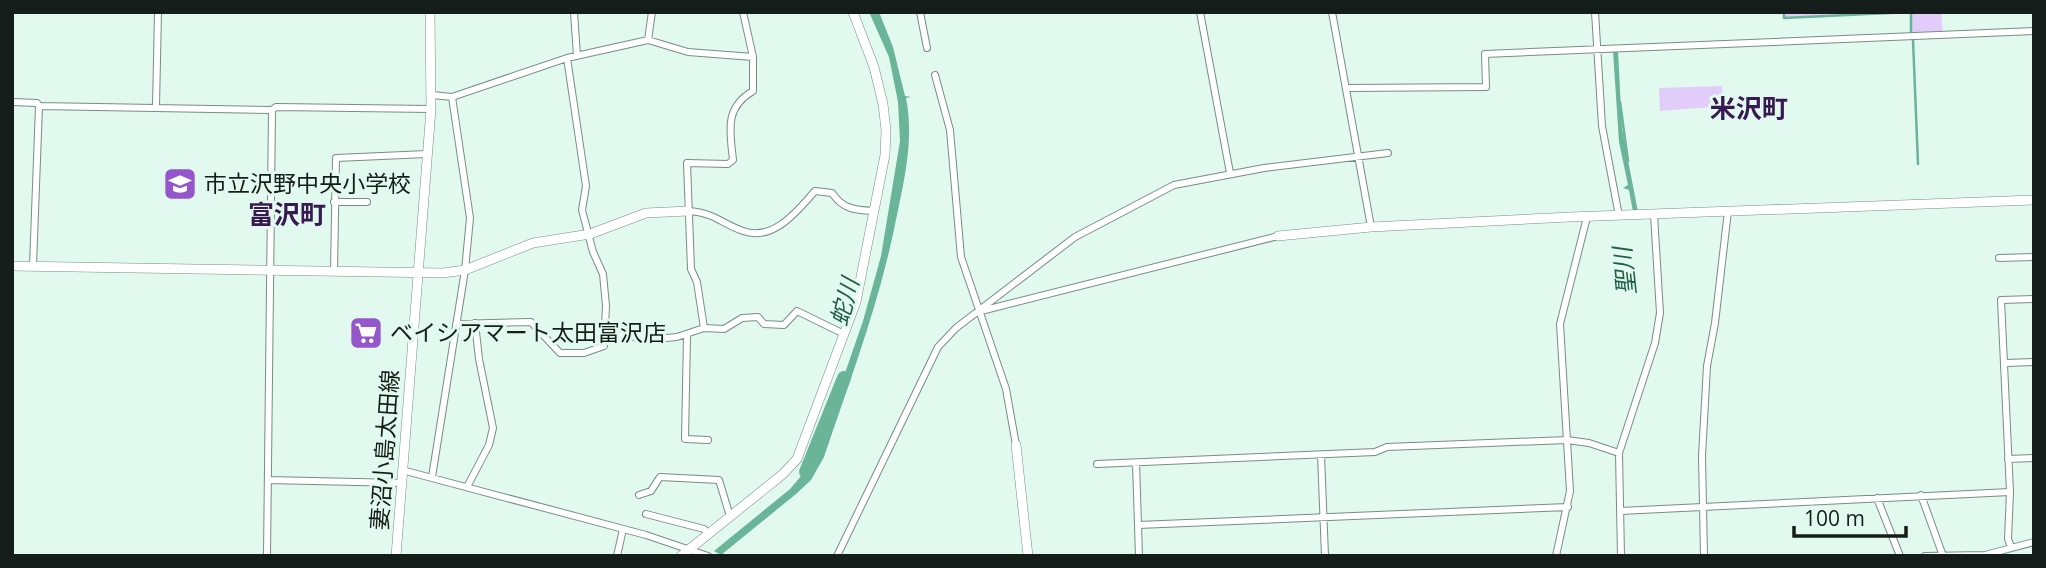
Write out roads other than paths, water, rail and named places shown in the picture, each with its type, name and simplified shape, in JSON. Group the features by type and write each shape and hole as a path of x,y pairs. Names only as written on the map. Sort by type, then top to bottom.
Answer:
{"street":[{"path":"156,106 158,12"},
{"name":"妻沼小島太田線","path":"397,556 432,95 430,12"},
{"path":"574,12 577,55"},
{"path":"648,40 652,12"},
{"path":"704,328 697,282 691,269 687,163 728,164 733,160 729,120 732,110 753,91 752,57 743,12"},
{"path":"689,552 797,459 856,303 884,155 886,117 874,67 853,12"},
{"path":"920,12 927,48"},
{"path":"1200,12 1230,173"},
{"path":"1332,12 1371,227"},
{"path":"1595,12 1604,139 1621,216"},
{"path":"1346,88 1486,87 1485,54 2034,31"},
{"path":"432,95 452,97 577,55 648,40 688,52 752,57"},
{"path":"456,324 531,322 561,353 600,350 604,346 606,334 603,274 593,252 582,210 586,186 567,58"},
{"path":"935,75 950,131 961,257 1011,407 1028,556"},
{"path":"432,477 465,270 470,218 452,97"},
{"path":"12,102 37,103 39,106 272,110 276,107 431,109"},
{"path":"33,266 39,106"},
{"path":"267,556 272,110"},
{"path":"837,556 938,347 956,328 1075,237 1174,185 1230,173 1388,153"},
{"path":"334,272 336,158 427,154"},
{"path":"12,266 418,274 465,270 516,248 590,234 622,219 646,213 688,211 716,215 743,232 754,233 774,229 790,219 815,191 832,193 841,206 873,211"},
{"path":"979,312 1278,236 1371,227 2034,200"},
{"path":"334,202 367,202"},
{"path":"1704,556 1702,508 1708,353 1716,323 1728,211"},
{"path":"1622,556 1615,451 1652,353 1660,313 1652,215"},
{"path":"1556,556 1568,507 1560,324 1587,217"},
{"path":"1999,258 2034,257"},
{"path":"2011,547 2008,539 2010,492 2001,300 2034,299"},
{"path":"606,334 655,339 687,336 704,328 724,329 742,318 758,317 764,324 784,325 797,312 844,334"},
{"path":"467,487 489,445 493,428 479,359 475,323"},
{"path":"687,336 685,439 708,440"},
{"path":"2005,363 2034,362"},
{"path":"1097,464 1321,455 1375,452 1387,447 1567,440 1615,451"},
{"path":"1321,455 1325,556"},
{"path":"2008,459 2034,458"},
{"path":"1136,463 1139,556"},
{"path":"402,470 623,529 708,556"},
{"path":"639,495 651,491 660,477 719,480 729,513 732,515"},
{"path":"268,480 401,483"},
{"path":"1620,511 2010,492"},
{"path":"1920,495 1942,555"},
{"path":"1877,498 1900,556"},
{"path":"1138,525 1568,507"},
{"path":"646,514 704,529 709,534"},
{"path":"617,556 623,529"},
{"path":"1925,556 1985,555 2034,542"}],"waterway":[{"path":"1784,12 1784,18 1911,12 1911,34"},
{"path":"1913,40 1918,164"},
{"name":"聖川","path":"1620,102 1628,161"},
{"name":"蛇川","path":"806,472 844,378"}],"place":[{"name":"市立沢野中央小学校","path":"180,184"},
{"name":"ベイシアマート太田富沢店","path":"366,333"}],"district":[{"name":"米沢町","path":"1749,109"},
{"name":"富沢町","path":"287,215"}]}
